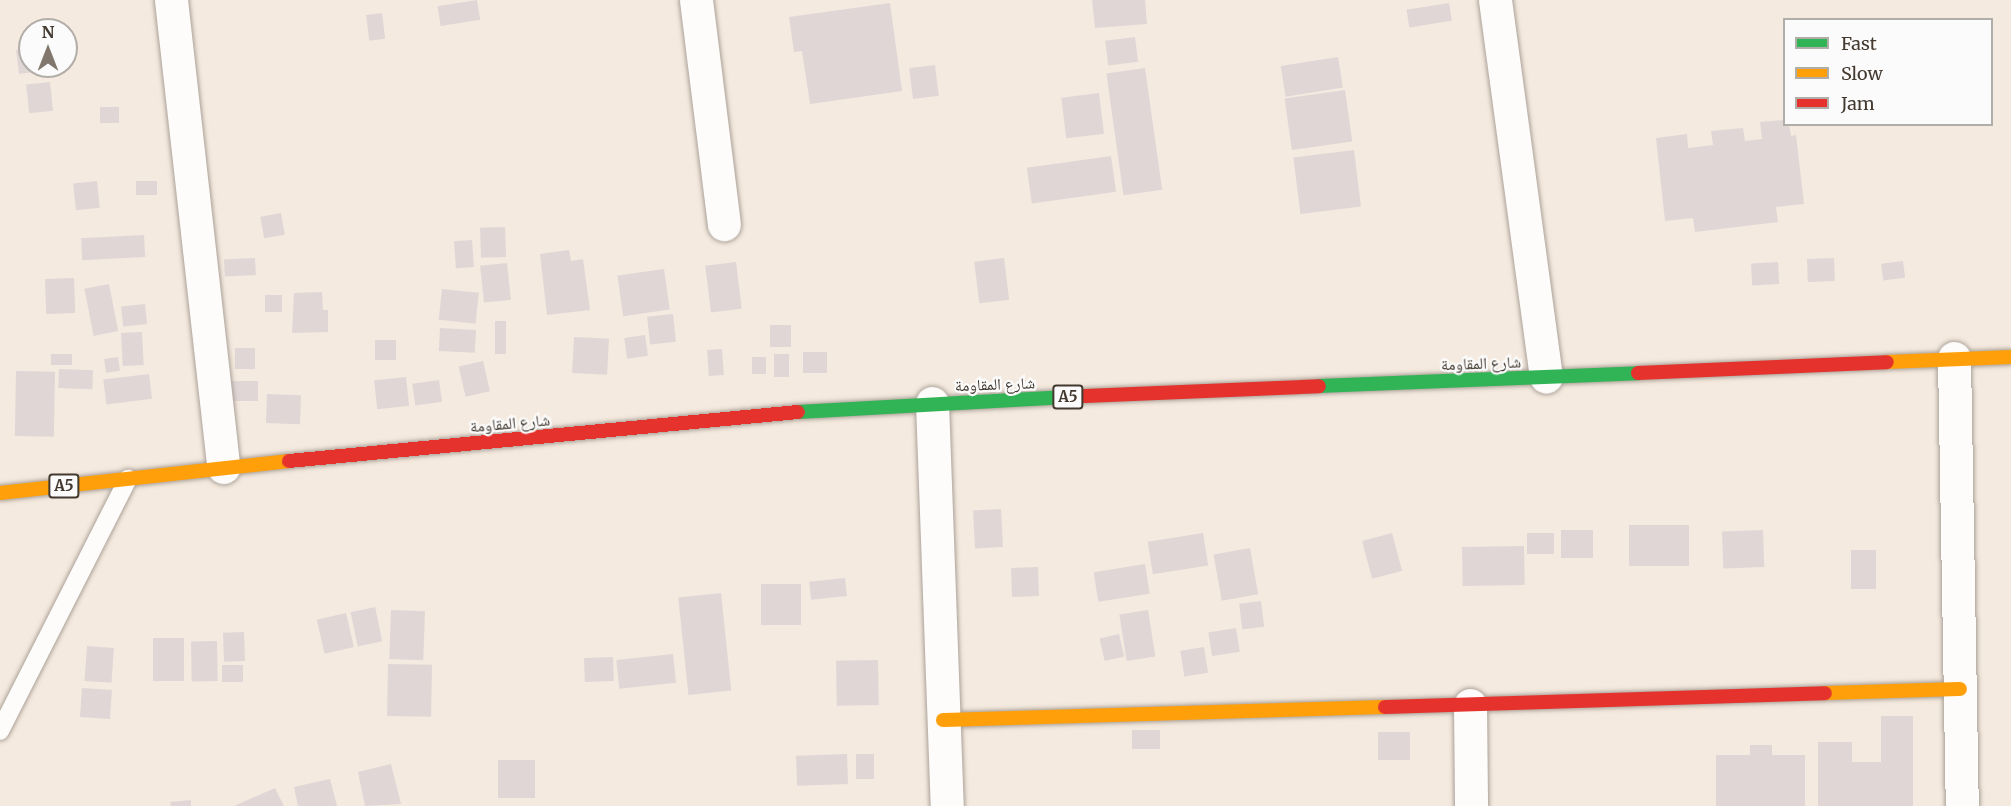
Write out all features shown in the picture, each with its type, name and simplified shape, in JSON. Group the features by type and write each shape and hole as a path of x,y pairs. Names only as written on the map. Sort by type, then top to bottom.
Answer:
{"main road":[{"name":"شارع المقاومة","path":"128,479 223,467 773,414 932,403 2011,357"},
{"name":"A5","path":"0,493 128,479"},
{"path":"944,720 1960,689"}],"street":[{"path":"171,0 223,467"},
{"path":"696,0 724,224"},
{"path":"1495,0 1546,377"},
{"path":"1954,358 1962,806"},
{"path":"932,403 947,806"},
{"path":"1470,705 1471,806"}],"lane":[{"path":"0,731 128,479"}],"building":[{"path":"477,0 480,20 441,26 437,6"},
{"path":"1092,0 1145,0 1147,24 1095,28"},
{"path":"890,3 902,91 810,104 802,51 794,52 789,17"},
{"path":"1449,3 1452,21 1409,28 1407,10"},
{"path":"382,13 385,39 369,41 366,15"},
{"path":"1135,37 1138,62 1108,65 1105,41"},
{"path":"1338,57 1343,88 1286,97 1281,66"},
{"path":"935,65 939,96 913,99 909,68"},
{"path":"1145,68 1162,190 1123,195 1106,73"},
{"path":"50,82 53,111 29,113 26,85"},
{"path":"1345,90 1352,141 1292,150 1285,98"},
{"path":"1099,93 1104,134 1066,138 1061,98"},
{"path":"100,107 119,107 119,123 100,123"},
{"path":"1783,120 1783,126 1789,126 1791,136 1796,135 1804,204 1776,207 1778,222 1695,232 1693,218 1665,221 1656,138 1687,134 1688,148 1713,145 1711,131 1743,128 1745,141 1762,139 1760,122"},
{"path":"1354,150 1361,207 1300,214 1293,157"},
{"path":"1111,156 1116,192 1032,203 1027,168"},
{"path":"97,181 100,208 76,210 73,184"},
{"path":"136,181 157,181 157,195 136,195"},
{"path":"281,213 285,235 264,238 260,217"},
{"path":"505,227 506,257 481,258 480,228"},
{"path":"144,235 145,257 82,260 81,238"},
{"path":"472,240 474,267 456,268 454,241"},
{"path":"569,250 571,261 583,259 590,310 547,315 540,254"},
{"path":"255,258 256,275 225,277 224,260"},
{"path":"1004,258 1009,300 979,303 974,262"},
{"path":"1834,258 1835,281 1808,282 1807,259"},
{"path":"1903,261 1905,278 1883,281 1881,264"},
{"path":"736,262 742,309 711,312 705,266"},
{"path":"1778,262 1779,284 1752,285 1751,263"},
{"path":"507,263 511,300 484,303 480,266"},
{"path":"664,269 670,310 623,316 617,276"},
{"path":"74,278 75,313 46,314 45,279"},
{"path":"109,284 118,331 94,336 84,289"},
{"path":"442,289 479,293 476,324 439,320"},
{"path":"322,292 323,310 328,310 328,332 292,333 294,293"},
{"path":"265,295 282,295 282,312 265,312"},
{"path":"145,304 147,324 123,326 121,307"},
{"path":"673,314 676,342 650,345 647,317"},
{"path":"495,321 506,321 506,354 495,354"},
{"path":"770,325 791,325 791,347 770,347"},
{"path":"440,328 476,330 475,353 439,351"},
{"path":"142,332 144,365 123,366 121,333"},
{"path":"645,335 648,356 627,359 624,338"},
{"path":"574,337 609,339 607,375 572,373"},
{"path":"375,340 396,340 396,360 375,360"},
{"path":"235,348 255,348 255,369 235,369"},
{"path":"722,349 724,375 709,376 707,350"},
{"path":"803,352 827,352 827,373 803,373"},
{"path":"51,354 72,354 72,365 51,365"},
{"path":"774,354 789,354 789,377 774,377"},
{"path":"118,357 120,371 106,373 104,359"},
{"path":"752,357 766,357 766,374 752,374"},
{"path":"483,361 490,391 466,397 459,367"},
{"path":"59,369 93,370 92,389 58,388"},
{"path":"16,371 55,372 54,437 15,436"},
{"path":"149,374 152,399 106,404 103,380"},
{"path":"406,377 409,406 377,409 374,380"},
{"path":"439,380 442,402 415,406 412,384"},
{"path":"229,381 258,381 258,401 229,401"},
{"path":"267,394 301,395 300,424 266,423"},
{"path":"1001,509 1003,547 975,548 973,510"},
{"path":"1629,525 1689,525 1689,566 1629,566"},
{"path":"1561,530 1593,530 1593,558 1561,558"},
{"path":"1763,530 1764,567 1723,568 1722,531"},
{"path":"1203,533 1208,566 1153,574 1148,542"},
{"path":"1392,533 1402,571 1372,579 1362,541"},
{"path":"1527,533 1554,533 1554,554 1527,554"},
{"path":"1524,546 1525,585 1463,586 1462,547"},
{"path":"1250,548 1258,594 1222,601 1214,554"},
{"path":"1851,550 1876,550 1876,589 1851,589"},
{"path":"1145,564 1150,594 1098,602 1094,572"},
{"path":"1038,567 1039,596 1012,597 1011,568"},
{"path":"845,578 847,596 811,600 809,582"},
{"path":"761,584 801,584 801,625 761,625"},
{"path":"721,593 731,690 688,695 678,597"},
{"path":"1261,601 1264,627 1242,629 1239,604"},
{"path":"375,607 382,641 358,646 351,612"},
{"path":"391,610 425,611 423,660 389,659"},
{"path":"1148,610 1155,656 1127,661 1119,615"},
{"path":"346,613 354,647 325,654 317,620"},
{"path":"1236,628 1240,652 1212,656 1208,632"},
{"path":"244,632 245,661 224,662 223,633"},
{"path":"1119,634 1124,656 1105,661 1100,638"},
{"path":"153,638 184,638 184,681 153,681"},
{"path":"191,641 217,641 218,681 192,681"},
{"path":"87,646 114,648 111,683 85,681"},
{"path":"1204,647 1208,673 1184,676 1180,651"},
{"path":"673,654 676,683 619,689 616,660"},
{"path":"613,657 614,681 585,682 584,658"},
{"path":"878,660 879,705 837,706 836,661"},
{"path":"388,664 432,665 431,717 387,716"},
{"path":"222,665 243,665 243,682 222,682"},
{"path":"82,688 112,690 110,719 80,717"},
{"path":"1881,716 1913,716 1913,806 1818,806 1818,742 1852,742 1852,762 1881,762"},
{"path":"1132,730 1160,730 1160,749 1132,749"},
{"path":"1378,732 1410,732 1410,760 1378,760"},
{"path":"1750,745 1772,745 1772,755 1805,755 1805,806 1716,806 1716,755 1750,755"},
{"path":"847,754 848,784 797,786 796,756"},
{"path":"856,754 874,754 874,779 856,779"},
{"path":"498,760 535,760 535,798 498,798"},
{"path":"391,764 401,804 365,806 358,772"},
{"path":"330,779 337,806 298,806 294,787"},
{"path":"275,788 284,806 234,806"},
{"path":"191,800 191,806 171,806 170,802"}],"traffic: fast":[{"path":"1319,386 1638,373"},
{"path":"798,412 1085,396"}],"traffic: slow":[{"path":"1887,362 2011,357"},
{"path":"0,493 289,461"},
{"path":"1825,693 1960,689"},
{"path":"943,720 1385,707"}],"traffic: jam":[{"path":"1638,373 1887,362"},
{"path":"1085,396 1319,386"},
{"path":"289,461 798,412"},
{"path":"1385,707 1825,693"}]}
